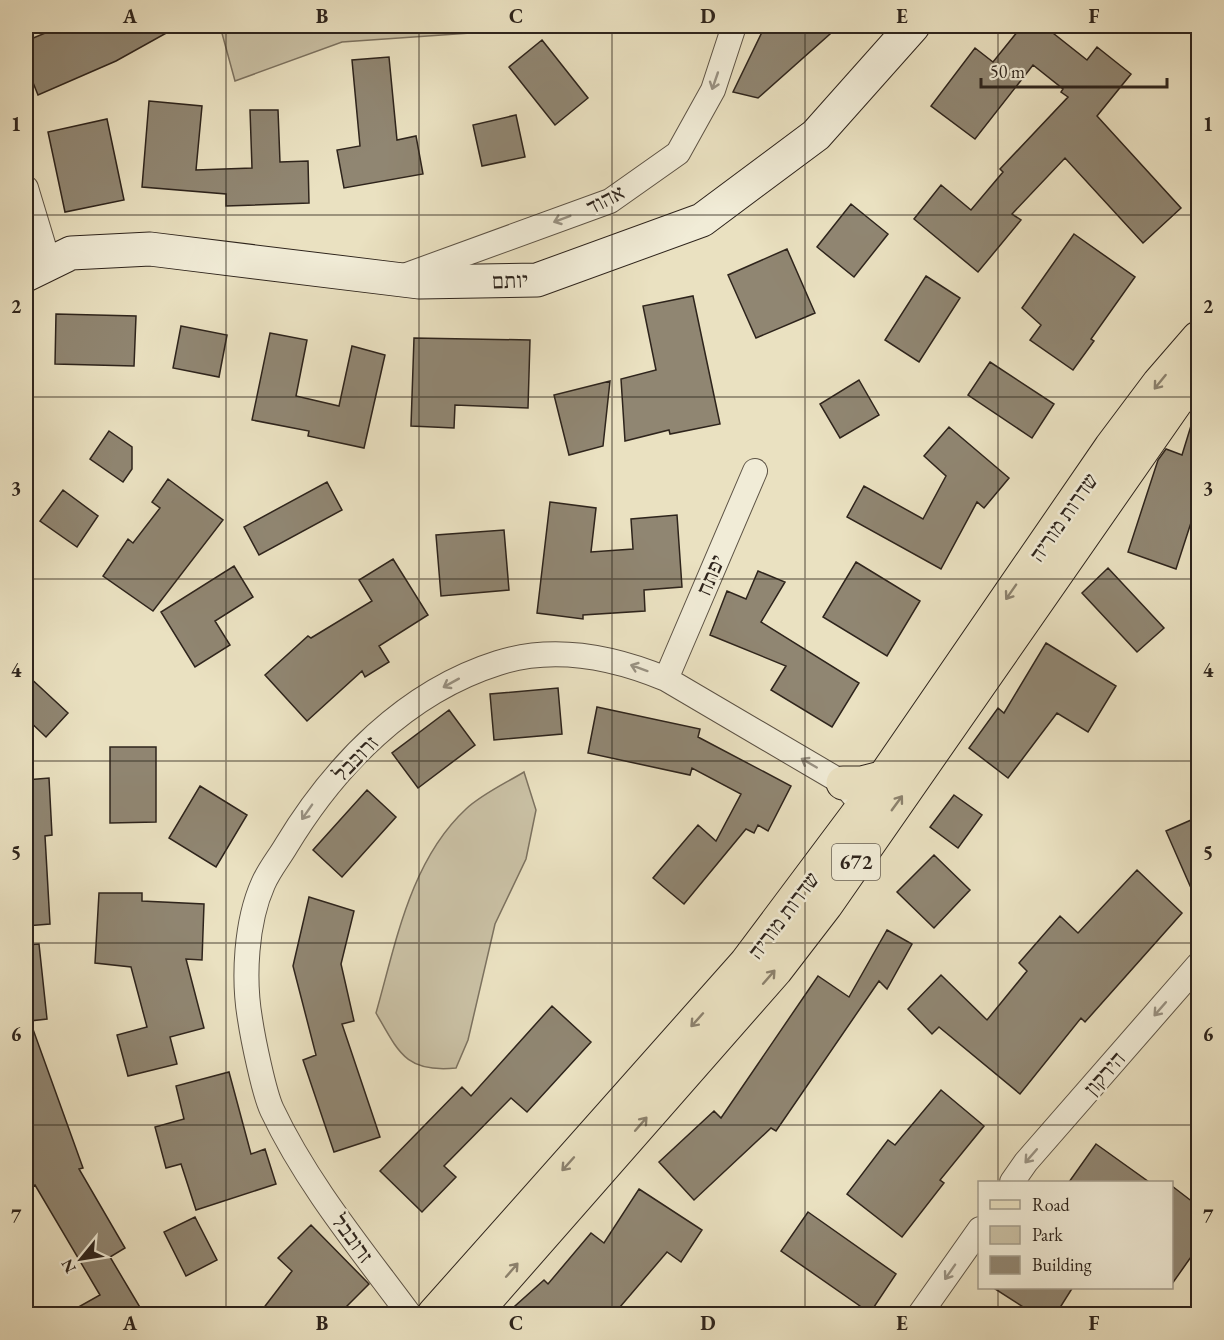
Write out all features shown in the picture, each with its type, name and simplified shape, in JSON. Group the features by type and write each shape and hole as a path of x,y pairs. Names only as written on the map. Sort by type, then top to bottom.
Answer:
{"main road":[{"name":"שדרות מוריה","path":"434,1314 746,963 885,777 1111,447 1159,383 1198,338"},
{"name":"שדרות מוריה","path":"474,1314 776,970 826,905 1176,402 1198,378"},
{"path":"843,783 862,783 885,777"}],"street":[{"name":"אהוד","path":"394,279 489,247 610,201 678,153 713,90 734,26"},
{"name":"יותם","path":"37,269 71,253 150,249 419,282 537,280 702,220 816,135 913,26"},
{"path":"26,188 37,269"},
{"name":"יפתח","path":"666,679 755,471"},
{"name":"זרובבל","path":"409,1314 324,1200 271,1108 249,1019 247,946 263,884 308,810 355,753 411,705 466,675 500,662 520,658 541,655 591,655 635,666 666,679 843,783 862,809"},
{"path":"859,857 866,834 862,809"},
{"name":"הירקון","path":"1012,1181 1198,965"},
{"path":"920,1314 978,1232"}],"green space":[{"path":"220,26 570,26 342,42 235,81"},
{"path":"524,772 536,810 526,859 495,924 468,1040 456,1068 426,1067 415,1063 398,1049 376,1013 398,931 418,878 431,853 447,830 472,804"}],"building":[{"path":"62,26 179,26 116,61 38,95 26,65 26,41"},
{"path":"765,26 839,26 758,98 733,92"},
{"path":"1022,26 1044,26 1087,60 1097,47 1131,74 1097,116 1181,208 1143,243 1065,158 1012,214 1021,220 978,272 914,219 941,185 971,210 1003,172 1000,169 1068,97 1061,92 1063,89 1033,65 975,139 931,106 975,48 993,62"},
{"path":"542,40 588,98 555,125 509,67"},
{"path":"389,57 397,140 416,136 423,174 344,188 337,150 360,146 352,60"},
{"path":"149,101 202,106 196,170 252,168 250,110 278,110 280,162 308,161 309,203 226,206 226,194 142,187"},
{"path":"516,115 525,157 482,166 473,125"},
{"path":"107,119 124,200 65,212 48,132"},
{"path":"851,204 888,234 854,277 817,247"},
{"path":"1074,234 1135,277 1091,339 1094,341 1073,370 1030,340 1041,325 1022,308"},
{"path":"787,249 815,313 756,338 728,275"},
{"path":"926,276 960,298 919,362 885,340"},
{"path":"693,296 720,424 670,434 669,430 625,441 621,379 656,370 643,306"},
{"path":"56,314 136,316 134,366 55,364"},
{"path":"181,326 227,335 219,377 173,368"},
{"path":"270,333 307,340 296,396 339,406 352,346 385,355 364,448 308,436 309,431 252,420"},
{"path":"414,338 530,340 528,408 455,405 454,428 411,426"},
{"path":"990,362 1054,404 1032,438 968,395"},
{"path":"859,380 879,415 840,438 820,404"},
{"path":"610,381 603,446 569,455 554,395"},
{"path":"1194,416 1198,416 1198,501 1176,569 1128,552 1158,460 1166,449 1182,455"},
{"path":"949,427 1009,478 984,508 977,502 941,569 847,517 864,486 923,519 946,476 924,456"},
{"path":"109,431 132,447 132,469 123,482 90,459"},
{"path":"168,479 223,520 153,611 103,576 128,539 133,543 160,508 152,502"},
{"path":"327,482 342,510 259,555 244,527"},
{"path":"63,490 98,516 77,547 40,521"},
{"path":"550,502 596,508 591,552 633,549 631,519 677,515 682,587 644,590 645,611 583,615 583,619 537,613"},
{"path":"504,530 509,590 441,596 436,535"},
{"path":"393,559 428,615 379,646 389,662 365,677 362,671 307,721 265,675 308,636 311,638 372,601 359,580"},
{"path":"856,562 920,601 887,656 823,617"},
{"path":"234,566 253,597 215,621 230,645 195,667 161,612"},
{"path":"1108,568 1164,628 1137,652 1082,593"},
{"path":"758,571 785,582 761,622 859,683 832,727 771,690 786,666 710,635 727,591 746,599"},
{"path":"1046,643 1116,686 1088,732 1057,713 1008,778 969,748 998,708 1004,713"},
{"path":"26,674 68,713 46,737 26,718"},
{"path":"558,688 562,734 494,740 490,694"},
{"path":"597,707 700,729 698,737 791,786 768,831 758,825 754,833 746,829 684,904 653,878 698,825 716,841 741,794 692,768 690,775 588,753"},
{"path":"449,710 475,745 418,788 392,753"},
{"path":"110,747 156,747 156,822 110,823"},
{"path":"49,778 52,835 45,836 50,924 26,926 26,780"},
{"path":"200,786 247,815 216,867 169,838"},
{"path":"367,790 396,817 342,877 313,850"},
{"path":"954,795 982,815 958,848 930,827"},
{"path":"1198,817 1198,904 1166,831"},
{"path":"934,855 970,890 934,928 897,892"},
{"path":"1137,870 1182,913 1085,1022 1081,1018 1020,1094 939,1027 932,1034 908,1009 941,975 987,1020 1027,971 1019,963 1060,916 1078,933"},
{"path":"99,893 142,893 142,901 204,904 202,960 186,959 204,1028 170,1037 177,1064 128,1076 117,1035 147,1027 131,967 95,963"},
{"path":"309,897 354,911 341,964 354,1021 342,1024 380,1137 334,1152 303,1060 316,1055 293,966"},
{"path":"887,930 912,944 887,989 879,981 776,1131 771,1128 694,1200 659,1162 714,1111 721,1118 818,976 849,997"},
{"path":"39,944 47,1019 30,1021 83,1168 79,1169 125,1248 110,1257 144,1314 66,1314 100,1295 35,1185 26,1189 26,945"},
{"path":"552,1006 591,1042 527,1112 511,1098 444,1166 456,1177 422,1212 380,1171 462,1087 471,1096"},
{"path":"229,1072 251,1154 265,1149 276,1184 196,1210 181,1164 166,1168 155,1127 184,1119 176,1086"},
{"path":"941,1090 984,1126 940,1180 944,1183 902,1237 847,1194 888,1140 895,1145"},
{"path":"1096,1144 1148,1181 1070,1181"},
{"path":"1173,1187 1198,1206 1198,1247 1173,1283"},
{"path":"639,1189 702,1230 681,1262 667,1252 614,1314 506,1314 544,1280 548,1284 591,1233 604,1243"},
{"path":"808,1212 896,1274 870,1313 781,1251"},
{"path":"195,1217 217,1260 186,1276 164,1232"},
{"path":"311,1225 369,1284 339,1314 259,1314 292,1271 278,1258"},
{"path":"995,1289 1072,1289 1056,1314 1034,1314"}]}
